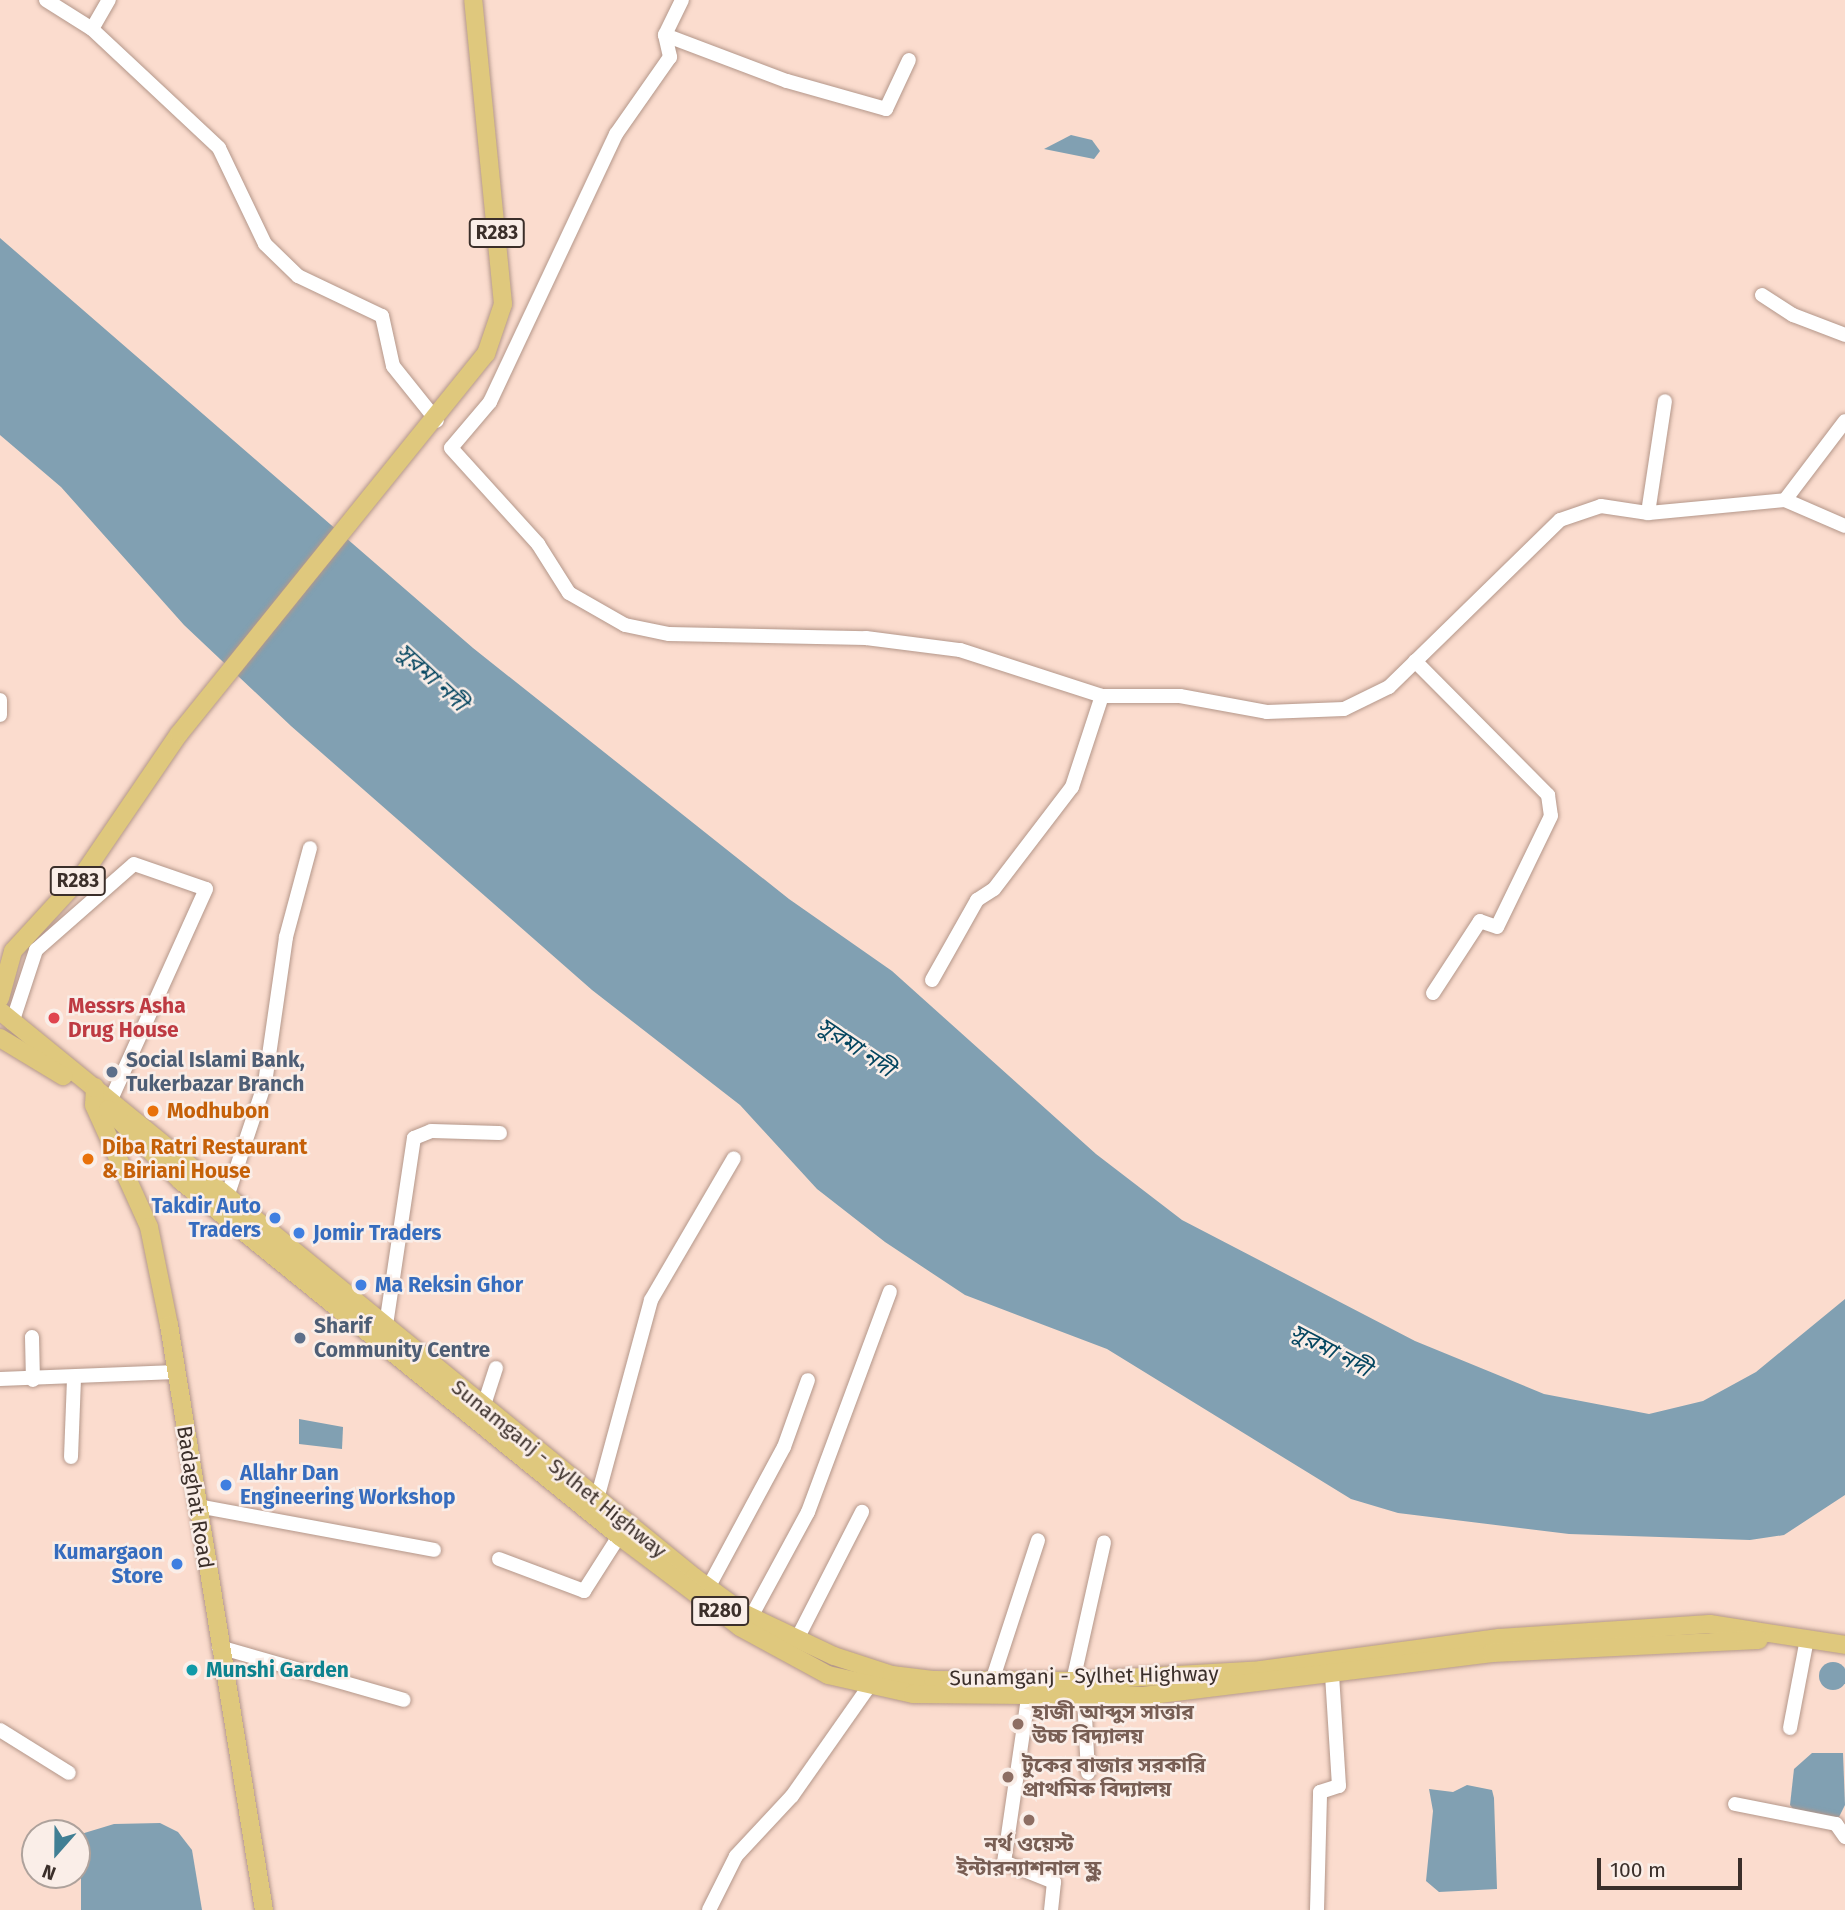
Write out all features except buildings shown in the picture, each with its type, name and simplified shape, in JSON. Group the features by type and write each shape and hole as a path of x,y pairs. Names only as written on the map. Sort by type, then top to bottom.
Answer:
{"main road":[{"name":"R283","path":"6,954 96,858 179,734 438,421 486,354 503,304 473,0"},
{"path":"0,998 6,954"},
{"name":"Sunamganj - Sylhet Highway","path":"6,1017 99,1094 230,1195 483,1408 708,1588 751,1617 797,1639 892,1675 992,1681 1073,1681 1261,1670 1499,1638 1614,1640"},
{"name":"Sunamganj - Sylhet Highway","path":"0,1038 99,1094 181,1181 620,1536 740,1626 828,1675 869,1688 1028,1698 1084,1698 1332,1676 1492,1653 1614,1640"},
{"name":"Badaghat Road","path":"99,1094 149,1227 176,1372 264,1910"},
{"path":"181,1181 194,1166"},
{"path":"311,1288 323,1274"},
{"path":"1708,1633 1807,1639"},
{"path":"1614,1640 1708,1633 1788,1636 1845,1645"}],"street":[{"path":"46,0 92,29 219,148 264,244 298,276 382,316 393,366 438,421"},
{"path":"92,29 110,0"},
{"path":"682,0 665,35 668,59 616,134 490,402 454,439 459,461 538,544 569,593 625,625 669,634 866,638 960,650 1102,696 1180,696 1267,712 1344,709 1369,701 1415,661 1560,520 1601,506 1648,513 1785,500 1845,526"},
{"path":"665,35 787,81 886,109 909,60"},
{"path":"1762,295 1793,315 1845,335"},
{"path":"1648,513 1665,401"},
{"path":"1785,500 1845,421"},
{"path":"1415,661 1548,795 1551,816 1497,927 1480,921 1433,993"},
{"path":"932,981 977,900 994,889 1072,787 1102,696"},
{"path":"0,700 0,715"},
{"path":"220,1213 230,1195 265,1083 286,937 310,848"},
{"path":"6,1017 36,950 134,864 206,890 99,1094"},
{"path":"386,1325 414,1138 431,1131 500,1133"},
{"path":"597,1499 651,1300 734,1158"},
{"path":"751,1617 808,1512 890,1292"},
{"path":"32,1337 33,1380"},
{"path":"483,1408 496,1368"},
{"path":"0,1379 75,1379 176,1372"},
{"path":"71,1457 75,1379"},
{"path":"708,1588 784,1447 808,1380"},
{"path":"197,1506 434,1550"},
{"path":"797,1639 862,1512"},
{"path":"499,1559 584,1591 620,1536"},
{"path":"992,1681 1038,1540"},
{"path":"1073,1681 1104,1542"},
{"path":"1790,1728 1807,1639"},
{"path":"219,1647 404,1700"},
{"path":"1317,1910 1320,1792 1339,1786 1332,1676"},
{"path":"709,1910 736,1856 792,1796 869,1688"},
{"path":"1028,1698 1004,1862 1054,1882 1051,1910"},
{"path":"1084,1698 1088,1773"},
{"path":"0,1730 69,1773"},
{"path":"1735,1804 1836,1824 1845,1837"}],"water":[{"path":"1071,135 1092,140 1100,151 1094,159 1044,149"},
{"name":"সুরমা নদী","path":"0,238 473,648 789,899 892,971 1096,1154 1182,1220 1415,1341 1544,1394 1649,1414 1703,1401 1756,1372 1845,1299 1845,1495 1784,1535 1750,1540 1569,1534 1398,1513 1351,1499 1107,1349 965,1295 885,1242 817,1189 740,1105 592,990 291,726 184,625 61,487 0,435"},
{"path":"299,1419 343,1427 342,1449 299,1444"},
{"path":"1833,1662 1843,1666 1847,1676 1843,1686 1833,1690 1823,1686 1819,1676 1823,1666"},
{"path":"1812,1753 1843,1753 1845,1805 1839,1817 1798,1815 1790,1805 1794,1769"},
{"path":"1467,1785 1492,1790 1497,1889 1439,1892 1426,1881 1433,1811 1429,1789 1453,1792"},
{"path":"160,1823 178,1832 192,1850 202,1910 81,1910 81,1889 91,1889 91,1831 114,1824"}],"place":[{"name":"Messrs Asha Drug House","path":"54,1018"},
{"name":"Social Islami Bank, Tukerbazar Branch","path":"112,1072"},
{"name":"Modhubon","path":"153,1111"},
{"name":"Diba Ratri Restaurant & Biriani House","path":"88,1159"},
{"name":"Takdir Auto Traders","path":"275,1218"},
{"name":"Jomir Traders","path":"299,1233"},
{"name":"Ma Reksin Ghor","path":"361,1285"},
{"name":"Sharif Community Centre","path":"300,1338"},
{"name":"Allahr Dan Engineering Workshop","path":"226,1485"},
{"name":"Kumargaon Store","path":"177,1564"},
{"name":"Munshi Garden","path":"192,1670"},
{"name":"হাজী আব্দুস সাত্তার উচ্চ বিদ্যালয়","path":"1018,1724"},
{"name":"টুকের বাজার সরকারি প্রাথমিক বিদ্যালয়","path":"1008,1777"},
{"name":"নর্থ ওয়েস্ট ইন্টারন্যাশনাল স্কুল","path":"1029,1820"}]}
